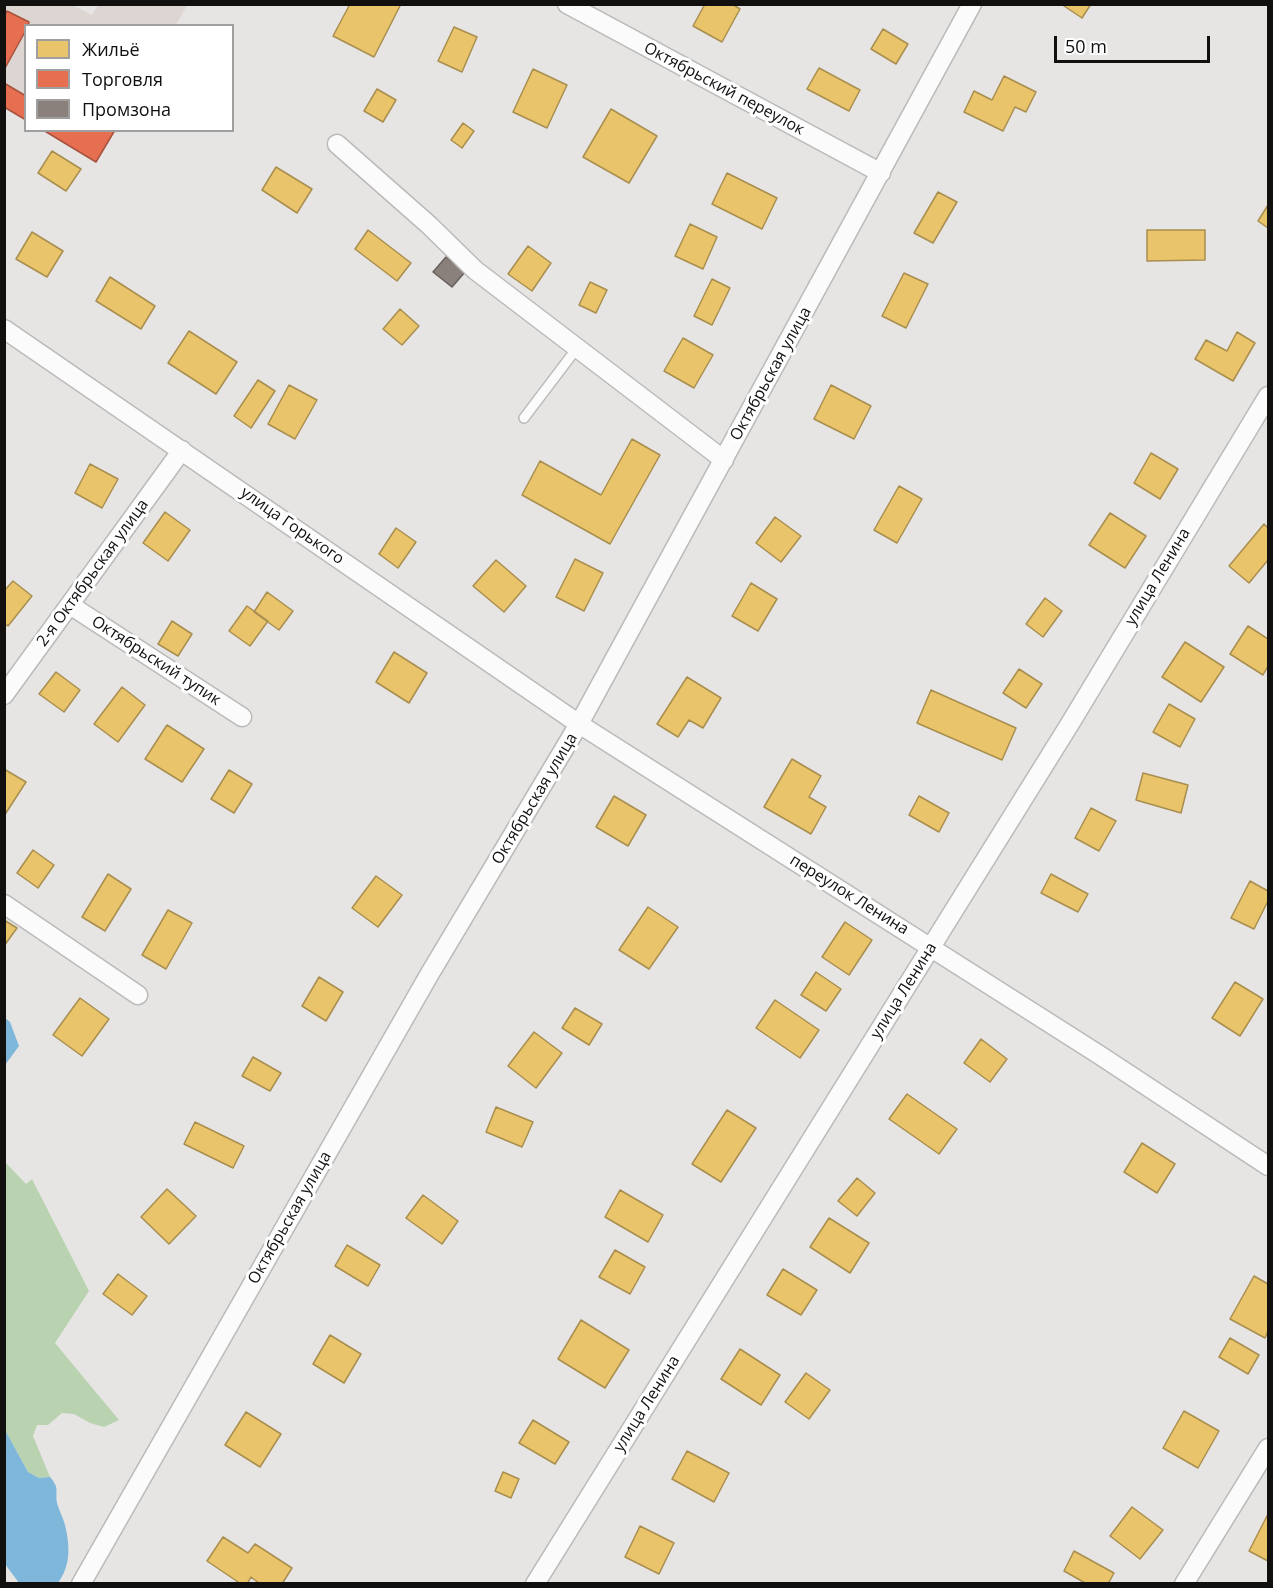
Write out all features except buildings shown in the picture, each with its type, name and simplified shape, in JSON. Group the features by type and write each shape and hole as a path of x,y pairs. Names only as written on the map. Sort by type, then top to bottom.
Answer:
{"street":[{"name":"Октябрьский переулок","path":"567,4 880,172"},
{"name":"Октябрьская улица","path":"81,1584 417,996 579,724 972,4"},
{"path":"337,144 429,225 475,270 723,460"},
{"name":"улица Горького","path":"4,328 579,724"},
{"name":"улица Ленина","path":"534,1584 1071,722 1269,396"},
{"name":"2-я Октябрьская улица","path":"4,696 182,450"},
{"name":"Октябрьский тупик","path":"70,605 242,717"},
{"name":"переулок Ленина","path":"579,724 1098,1054 1269,1166"},
{"path":"4,904 138,995"},
{"path":"1184,1584 1269,1448"}],"lane":[{"path":"524,418 577,348"}],"shaded area":[{"path":"4,5 73,5 92,15 98,5 187,5 177,24 24,24 24,119 5,107"}],"green space":[{"path":"4,1161 26,1184 32,1179 89,1291 55,1343 119,1420 104,1427 90,1423 74,1414 62,1413 48,1425 37,1425 33,1436 50,1477 39,1478 28,1472 5,1430"}],"water":[{"path":"4,1017 10,1022 19,1046 5,1065"},
{"path":"5,1430 28,1472 39,1478 50,1477 56,1487 57,1503 68,1540 67,1562 58,1583 19,1583 5,1564"}]}
